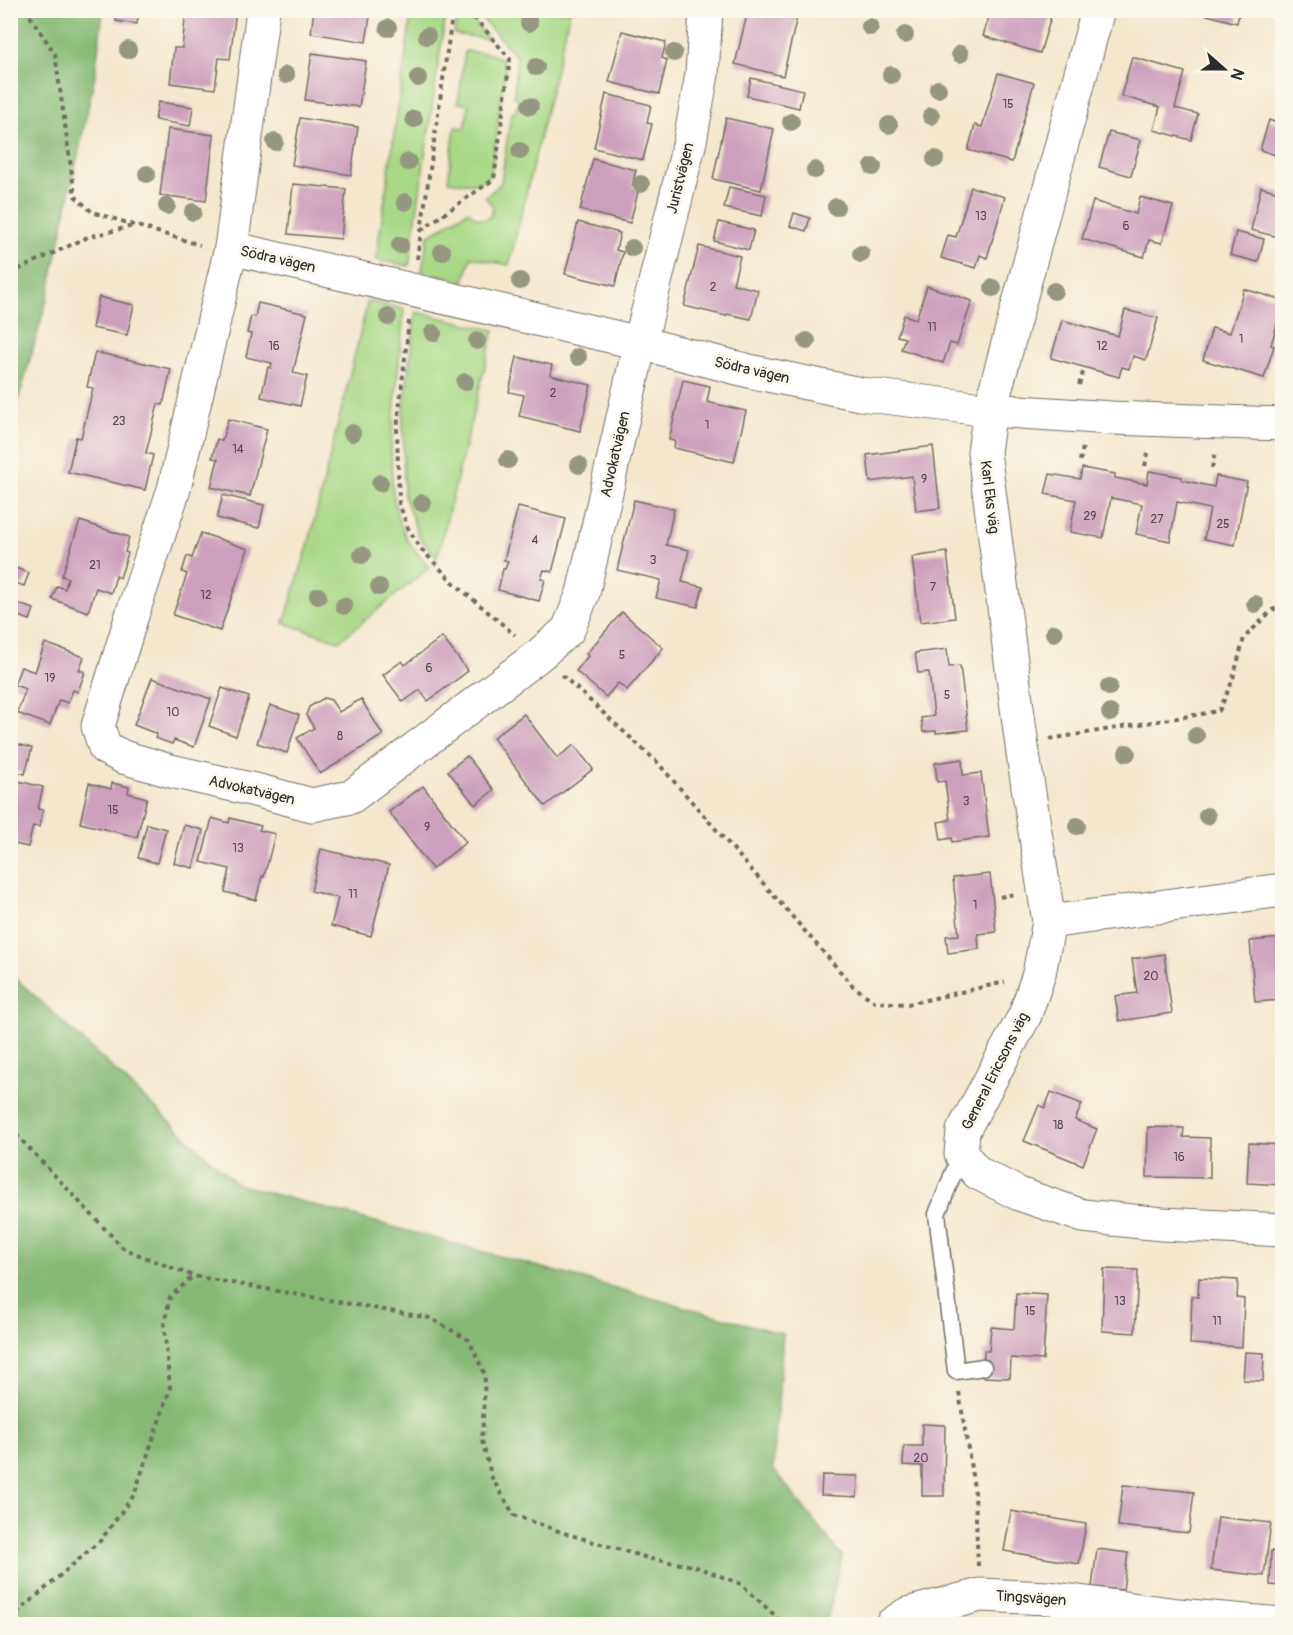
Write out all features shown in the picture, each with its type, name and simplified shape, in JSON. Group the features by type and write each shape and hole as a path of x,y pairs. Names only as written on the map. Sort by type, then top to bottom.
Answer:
{"street":[{"path":"231,248 263,10"},
{"name":"Juristvägen","path":"640,343 690,141 702,74 706,10"},
{"name":"Karl Eks väg","path":"1050,922 1023,754 984,452 990,410 1098,10"},
{"name":"Södra vägen","path":"231,248 640,343 753,372 860,394 990,410 1112,418 1282,424"},
{"name":"Advokatvägen","path":"231,248 174,489 98,726 105,748 123,757 171,771 312,804 351,797 539,656 568,630 586,582 640,343"},
{"path":"1050,922 1282,890"},
{"name":"General Ericsons väg","path":"961,1154 963,1131 1025,1015 1039,974 1050,922"},
{"path":"961,1154 978,1173 1019,1194 1083,1216 1162,1224 1282,1230"},
{"name":"Tingsvägen","path":"892,1624 907,1614 980,1595 1049,1598 1178,1615 1282,1624"}],"lane":[{"path":"961,1154 936,1214 956,1371 983,1368"}],"path":[{"path":"23,10 30,16 55,54 75,196 92,212 133,226 206,247 231,248"},
{"path":"417,262 453,10"},
{"path":"421,230 494,179 510,59 468,10"},
{"path":"12,272 88,237 133,226"},
{"path":"410,317 397,429 399,503 408,528 421,549 455,584 519,638"},
{"path":"1041,740 1219,711 1232,682 1244,638 1272,610 1282,606"},
{"path":"559,673 657,762 853,986 875,1002 908,1004 1009,981"},
{"path":"10,1128 124,1250 193,1276 430,1317 468,1340 485,1375 482,1441 492,1478 514,1515 564,1533 651,1559 694,1566 741,1584 784,1624"},
{"path":"10,1609 16,1614 101,1540 134,1495 170,1389 164,1325 170,1297 193,1276"},
{"path":"956,1371 975,1494 980,1595"}],"green space":[{"path":"11,10 103,11 95,75 48,296 11,426"},
{"path":"459,10 465,11 489,39 454,34"},
{"path":"412,11 446,11 409,266 376,260"},
{"path":"475,11 570,11 509,265 471,257 464,281 422,271 428,236 468,211 484,220 491,216 493,207 486,197 501,183 511,114 516,111 519,100 514,96 517,57"},
{"path":"465,51 494,55 506,66 491,173 483,181 477,183 448,181 455,127 465,128 469,105 458,103"},
{"path":"368,301 404,309 391,445 392,486 397,515 407,540 429,568 339,641 284,623 308,546"},
{"path":"416,312 494,330 437,558 419,537 404,495 403,414"},
{"path":"11,974 237,1184 783,1334 773,1469 842,1556 826,1624 11,1624"}],"building":[{"path":"118,10 139,10 137,24 116,21"},
{"path":"186,10 236,10 230,59 219,58 215,89 170,83 174,48 182,48"},
{"path":"314,10 371,10 366,42 311,33"},
{"path":"748,10 769,10 797,17 783,76 735,64"},
{"path":"991,10 1053,10 1040,53 983,36"},
{"path":"1201,10 1240,10 1237,23 1200,13"},
{"path":"622,31 666,42 662,58 667,60 659,94 609,82"},
{"path":"312,53 366,61 359,107 305,100"},
{"path":"1132,57 1185,72 1175,108 1198,114 1191,140 1154,130 1160,107 1121,96"},
{"path":"998,73 1034,83 1012,162 968,150 975,125 982,127"},
{"path":"751,78 803,90 799,108 747,96"},
{"path":"606,94 651,105 647,123 652,124 643,160 594,148"},
{"path":"158,102 193,107 190,126 155,120"},
{"path":"300,118 358,127 351,175 292,165"},
{"path":"726,118 774,129 761,190 713,179"},
{"path":"1269,120 1282,125 1282,157 1260,150"},
{"path":"168,129 214,135 206,201 160,195"},
{"path":"1109,132 1141,140 1131,176 1099,167"},
{"path":"593,159 636,170 632,186 639,188 630,223 580,210"},
{"path":"293,184 346,189 341,239 288,234"},
{"path":"729,187 766,195 762,216 724,208"},
{"path":"971,187 1005,197 987,258 980,255 976,268 941,258 948,235 956,237"},
{"path":"1261,187 1282,193 1282,238 1251,230"},
{"path":"1140,197 1173,206 1162,243 1149,240 1144,257 1082,239 1093,201 1136,214"},
{"path":"794,213 810,218 806,231 790,226"},
{"path":"578,222 620,233 616,250 623,252 615,286 565,274"},
{"path":"719,222 754,230 749,250 714,241"},
{"path":"1236,232 1264,239 1258,262 1230,255"},
{"path":"699,246 740,256 733,284 758,290 751,319 727,314 726,316 684,306"},
{"path":"927,286 972,301 957,345 950,343 943,363 901,349 905,338 897,336 904,315 916,319"},
{"path":"1244,289 1282,300 1271,345 1274,346 1264,378 1203,360 1212,328 1230,333"},
{"path":"99,297 134,305 127,335 92,328"},
{"path":"258,303 307,314 293,373 307,376 300,406 261,397 268,367 271,368 272,363 246,357 251,334 247,333 251,316 255,317"},
{"path":"1125,310 1158,318 1146,360 1133,356 1129,369 1122,367 1119,377 1051,358 1062,320 1118,336"},
{"path":"95,352 171,369 163,405 158,404 146,453 153,455 145,490 68,472 76,437 81,438 93,388 87,387"},
{"path":"517,357 552,365 550,375 591,385 580,431 519,416 524,395 509,392"},
{"path":"683,380 710,386 707,402 746,411 734,462 674,448 675,441 669,440"},
{"path":"228,419 267,429 250,496 211,487 218,459 212,458 217,439 222,441"},
{"path":"933,446 940,508 916,511 912,476 870,482 867,455"},
{"path":"1082,468 1115,474 1115,478 1147,484 1149,471 1182,477 1182,480 1214,487 1216,476 1247,482 1235,545 1204,539 1210,509 1177,502 1170,541 1136,534 1142,504 1111,498 1103,538 1070,532 1076,500 1045,494 1050,474 1080,479"},
{"path":"223,495 264,505 259,528 217,518"},
{"path":"634,500 674,509 666,545 689,550 682,582 703,587 698,607 656,598 661,580 617,570"},
{"path":"518,507 566,519 552,572 544,570 541,579 545,580 539,601 498,590 503,569 508,561 504,560"},
{"path":"80,521 129,537 125,552 128,553 120,578 116,576 111,593 96,588 88,612 52,599 57,586 65,589 68,578 62,576"},
{"path":"201,533 248,549 220,631 173,615 187,574 182,572 187,556 192,558"},
{"path":"947,552 955,618 920,622 912,557"},
{"path":"10,566 29,573 24,586 10,581"},
{"path":"13,602 34,609 30,620 10,613"},
{"path":"622,612 663,648 627,690 618,683 606,697 576,671 588,656 586,654"},
{"path":"442,637 468,671 428,701 420,690 403,702 383,675 402,661 405,665"},
{"path":"45,643 84,657 79,670 85,672 78,692 73,690 68,703 59,700 50,725 17,713 26,689 14,685 21,667 35,672"},
{"path":"947,649 949,667 960,666 968,730 923,732 921,718 934,716 929,672 918,673 915,653"},
{"path":"152,678 211,699 194,747 174,740 172,744 155,738 157,734 134,725"},
{"path":"222,688 249,697 236,736 209,726"},
{"path":"324,698 331,700 339,712 361,699 383,735 320,774 297,738 314,728 306,715 309,707"},
{"path":"270,705 299,715 287,753 257,743"},
{"path":"524,714 557,758 574,745 593,769 545,806 493,738"},
{"path":"10,742 32,748 25,774 10,770"},
{"path":"467,756 494,790 475,805 448,771"},
{"path":"962,759 963,775 981,773 989,837 952,842 952,838 941,840 938,822 950,820 945,781 937,782 935,763"},
{"path":"10,779 43,787 38,809 43,810 39,827 33,826 28,847 10,843"},
{"path":"89,783 111,789 112,783 129,787 128,793 147,798 137,837 80,823"},
{"path":"423,786 466,842 432,869 389,812"},
{"path":"212,818 229,823 230,818 261,826 259,830 275,834 256,900 225,892 230,869 201,862"},
{"path":"147,824 166,829 157,863 138,858"},
{"path":"184,825 203,830 193,868 174,863"},
{"path":"321,849 389,865 371,936 331,926 338,898 311,891"},
{"path":"990,874 996,932 978,934 979,949 948,953 946,936 959,935 953,878"},
{"path":"1282,938 1282,1000 1255,1002 1250,941"},
{"path":"1164,954 1172,1013 1119,1021 1115,996 1137,993 1132,959"},
{"path":"1051,1092 1082,1104 1075,1120 1097,1129 1083,1165 1024,1141 1039,1105 1045,1108"},
{"path":"1148,1127 1184,1128 1183,1137 1210,1138 1210,1178 1147,1177"},
{"path":"1249,1143 1282,1145 1282,1185 1247,1183"},
{"path":"1104,1269 1138,1270 1135,1333 1102,1331"},
{"path":"1199,1278 1238,1280 1237,1298 1244,1299 1242,1347 1190,1344 1192,1296 1198,1297"},
{"path":"1016,1293 1047,1295 1043,1360 1011,1358 1010,1378 983,1377 984,1351 989,1351 991,1327 1014,1329"},
{"path":"1245,1352 1264,1353 1263,1381 1243,1380"},
{"path":"922,1424 945,1425 944,1496 922,1496 922,1466 903,1465 904,1446 922,1446"},
{"path":"822,1475 858,1476 857,1497 821,1495"},
{"path":"1123,1485 1194,1492 1189,1533 1118,1526"},
{"path":"1011,1511 1086,1524 1079,1564 1004,1551"},
{"path":"1218,1517 1271,1523 1264,1576 1211,1570"},
{"path":"1097,1549 1128,1553 1123,1590 1092,1587"},
{"path":"1271,1551 1282,1552 1282,1586 1270,1585"}]}
